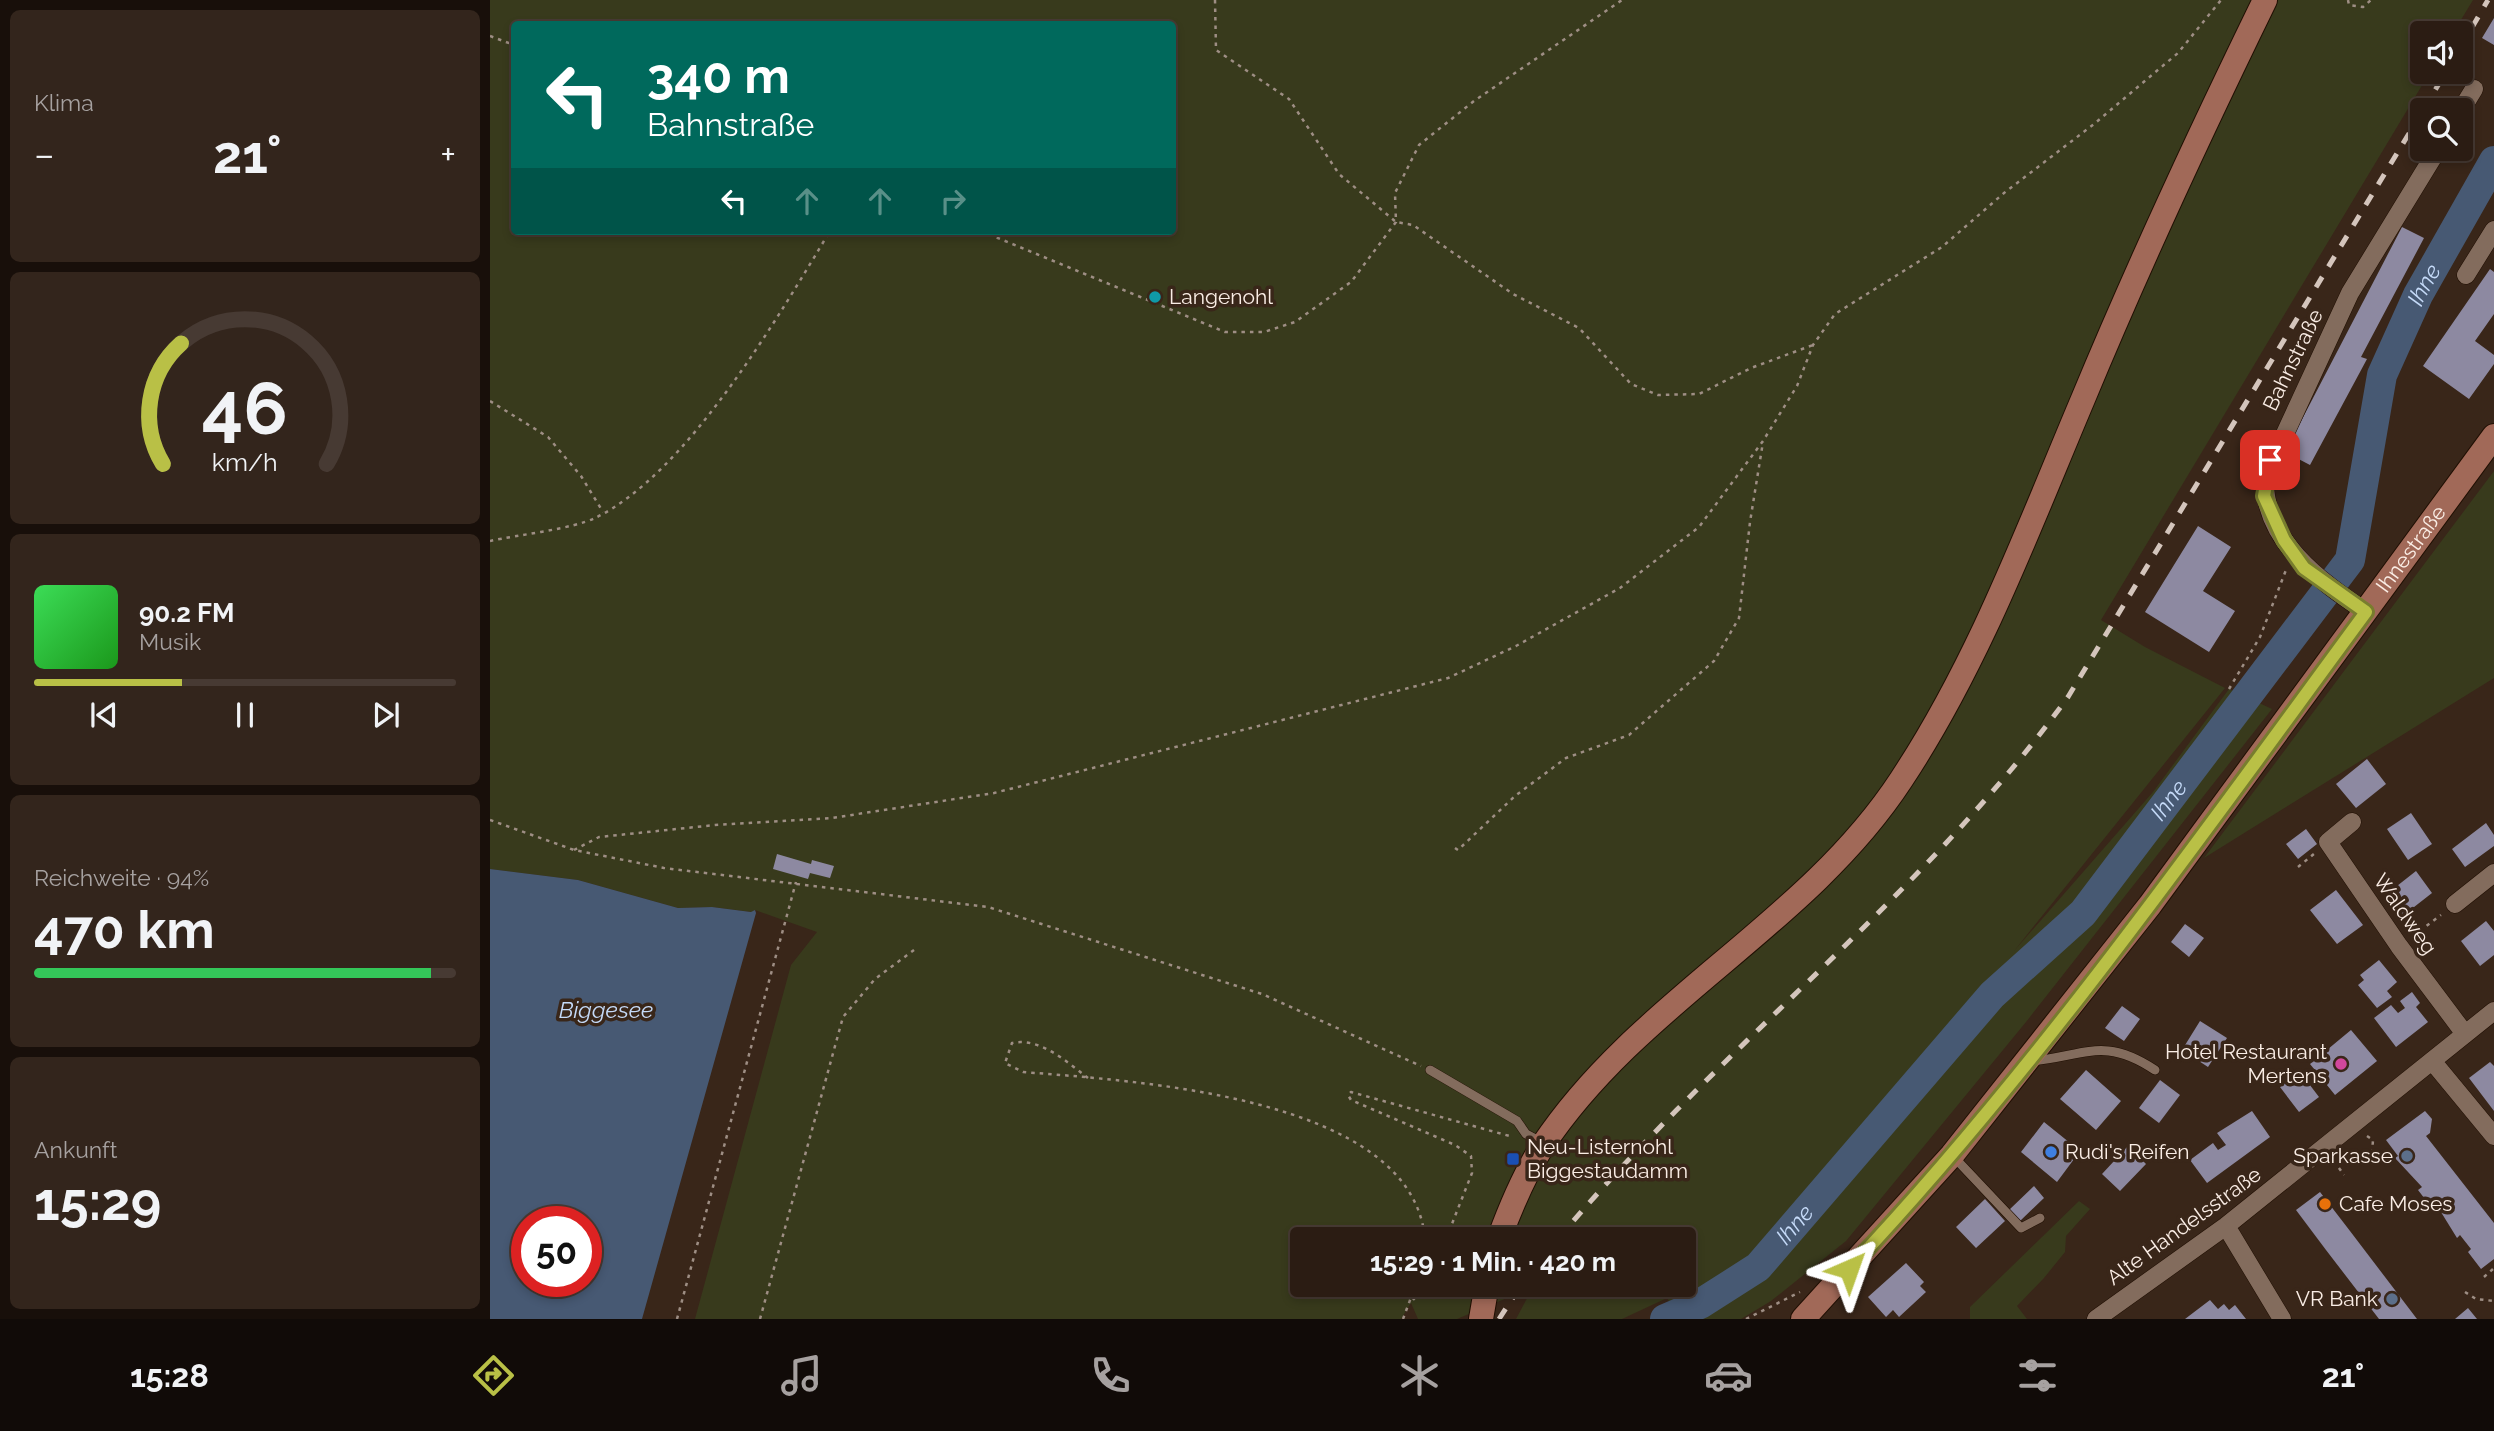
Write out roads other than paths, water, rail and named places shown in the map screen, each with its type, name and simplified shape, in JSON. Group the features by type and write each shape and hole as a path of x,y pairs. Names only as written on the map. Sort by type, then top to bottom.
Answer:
{"main road":[{"path":"1504,1227 1535,1139 1654,1021 1780,914 1830,867 1899,785 1973,656 2130,288 2265,0"},
{"name":"Ihnestraße","path":"1803,1319 1952,1155 2027,1061 2164,885 2358,607 2494,436"},
{"path":"1481,1319 1485,1297"}],"street":[{"path":"2469,98 2474,89"},
{"name":"Bahnstraße","path":"2358,607 2304,568 2264,496 2270,460 2350,293 2431,161"},
{"path":"2466,275 2494,230"},
{"name":"Waldweg","path":"2352,822 2329,842 2399,946 2465,1034"},
{"path":"2455,904 2494,873"},
{"name":"Alte Handelsstraße","path":"2096,1319 2226,1226 2353,1127 2494,1011"},
{"path":"2433,1062 2494,1136"},
{"path":"2226,1226 2282,1319"}],"lane":[{"path":"2027,1061 2060,1058 2096,1049 2131,1056 2155,1070"},
{"path":"1430,1070 1517,1121 1535,1139"},
{"path":"1952,1155 2021,1228 2040,1218"}],"water":[{"name":"Biggesee","path":"490,869 578,880 678,908 712,907 751,912 755,910 642,1319 490,1319"}],"waterway":[{"name":"Ihne","path":"1665,1319 1700,1304 1758,1267 1992,995 2083,913 2350,560 2382,375 2418,295 2494,161"}],"railway":[{"path":"2473,26 2488,0"},
{"path":"2430,98 2439,84"},
{"path":"1569,1227 1685,1102 1949,840 2010,770 2068,697 2410,132"},
{"path":"1499,1319 1513,1297"}],"place":[{"name":"Langenohl","path":"1155,297"},
{"name":"Hotel Restaurant Mertens","path":"2341,1064"},
{"name":"Rudi's Reifen","path":"2051,1152"},
{"name":"Sparkasse","path":"2407,1156"},
{"name":"Neu-Listernohl Biggestaudamm","path":"1513,1159"},
{"name":"Cafe Moses","path":"2325,1204"},
{"name":"VR Bank","path":"2392,1299"}]}
